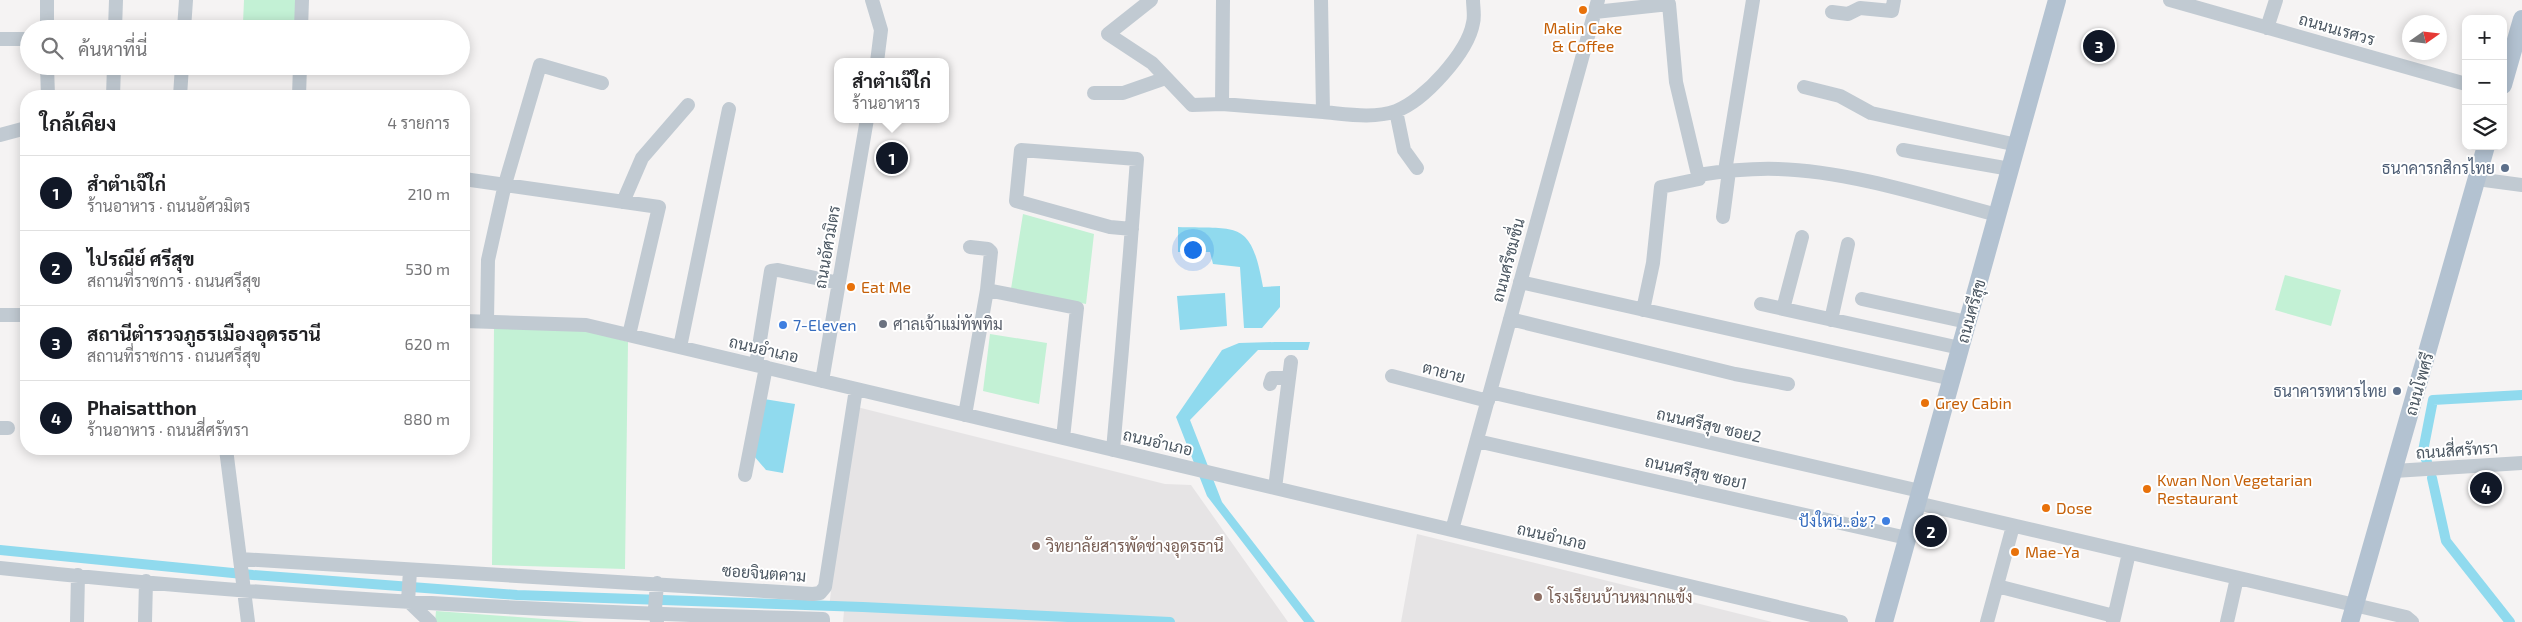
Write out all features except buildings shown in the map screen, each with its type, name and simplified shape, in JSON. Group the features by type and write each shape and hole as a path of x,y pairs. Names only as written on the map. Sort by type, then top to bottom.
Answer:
{"main road":[{"name":"ถนนศรีสุข","path":"1884,622 2057,0"},
{"path":"2507,71 2522,19"},
{"name":"ถนนโพศรี","path":"2352,614 2485,150"}],"street":[{"path":"47,20 48,0"},
{"path":"115,20 116,0"},
{"path":"185,20 186,0"},
{"path":"301,20 302,0"},
{"path":"1151,0 1108,34 1152,63 1192,105 1222,104 1358,116 1396,111 1428,90 1456,61 1474,24 1473,0"},
{"path":"1222,104 1223,0"},
{"path":"1322,0 1323,112"},
{"path":"1723,216 1727,171 1753,0"},
{"path":"1832,12 1848,14 1860,8 1892,11 1894,0"},
{"name":"ถนนนเรศวร","path":"2170,0 2462,83"},
{"path":"2267,28 2276,0"},
{"path":"873,2 881,30 878,58"},
{"path":"1597,6 1669,4 1676,82 1699,179 1661,187 1653,263 1643,310"},
{"name":"ถนนศรีชมชื่น","path":"1452,530 1597,6"},
{"path":"0,39 20,39"},
{"path":"487,321 488,260 505,184 540,65 602,83"},
{"path":"47,75 48,90"},
{"path":"113,90 114,75"},
{"path":"180,90 181,75"},
{"path":"299,90 300,75"},
{"path":"1094,93 1123,93 1166,78"},
{"path":"1804,87 1840,96 1870,113 2017,145"},
{"path":"623,202 642,158 688,105"},
{"path":"680,347 729,109"},
{"path":"1396,111 1404,150 1417,168"},
{"name":"ถนนอัศวมิตร","path":"822,381 866,123"},
{"path":"0,135 20,130"},
{"path":"1114,450 1132,229 1137,158 1021,150 1016,201 1110,227 1132,229"},
{"path":"1903,150 2010,169"},
{"path":"1698,175 1727,171 1778,169 1850,178 1997,215"},
{"path":"2477,179 2522,185"},
{"path":"470,180 659,207 629,335"},
{"path":"1782,309 1802,237"},
{"path":"1831,320 1848,244"},
{"path":"966,415 987,290 991,252 970,247"},
{"path":"745,475 761,366 771,271 778,270 839,283"},
{"path":"1520,282 1952,379"},
{"path":"987,290 1077,308 1063,438"},
{"path":"1862,299 1968,322"},
{"path":"1761,304 1960,348"},
{"path":"0,315 20,315"},
{"path":"1510,319 1735,374 1788,384"},
{"name":"ถนนอำเภอ","path":"470,321 586,324 1841,622"},
{"path":"1275,488 1291,362"},
{"path":"1270,384 1272,378 1276,376 1289,378"},
{"name":"ตายาย","path":"1392,376 1489,397"},
{"name":"ซอยจินตคาม","path":"656,588 820,593 825,587 856,389"},
{"name":"ถนนศรีสุข ซอย2","path":"1489,397 1919,497 2013,526 2237,578 2352,614 2406,617 2412,622"},
{"name":"ถนนศรีสุข ซอย1","path":"1476,441 1907,538"},
{"path":"227,455 248,622"},
{"name":"ถนนสี่ศรัทรา","path":"2394,472 2522,463"},
{"path":"1987,622 2013,526"},
{"path":"1997,586 2113,619 2129,553"},
{"path":"240,560 656,588 656,615"},
{"path":"0,568 244,590 656,615 823,619 823,622"},
{"path":"410,571 408,600 430,622"},
{"path":"77,622 78,575"},
{"path":"2227,622 2237,578"},
{"path":"145,622 146,581"}],"shaded area":[{"name":"วิทยาลัยสารพัดช่างอุดรธานี","path":"853,406 1165,484 1191,485 1288,622 843,622 844,611 829,608"},
{"name":"โรงเรียนบ้านหมากแข้ง","path":"1417,534 1568,571 1772,622 1401,622"}],"green space":[{"path":"244,0 297,0 295,20 243,20"},
{"path":"1023,214 1094,234 1086,304 1011,289"},
{"path":"2285,275 2341,290 2331,326 2275,310"},
{"path":"494,327 587,330 628,342 625,569 492,565"},
{"path":"990,334 1047,343 1039,404 983,391"},
{"path":"436,611 584,622 435,622"}],"water":[{"path":"1178,227 1229,229 1247,239 1258,265 1263,287 1280,286 1280,307 1262,328 1244,328 1240,267 1213,264 1210,252 1178,252"},
{"path":"1225,293 1227,326 1180,330 1177,296"},
{"path":"1310,342 1308,350 1258,350 1190,420 1222,502 1315,622 1304,622 1207,496 1176,417 1222,350 1239,343"},
{"path":"764,399 795,404 783,473 766,470 754,456"}],"waterway":[{"path":"2427,462 2423,451 2433,400 2522,395"},
{"path":"2432,478 2446,541 2510,622"},
{"path":"0,550 253,575 517,595 863,607 1170,622"}],"place":[{"name":"Malin Cake & Coffee","path":"1583,10"},
{"name":"สถานีตำรวจภูธรเมืองอุดรธานี","path":"2099,46"},
{"name":"สำตำเจ๊ใก่","path":"892,158"},
{"name":"ธนาคารกสิกรไทย","path":"2505,168"},
{"name":"Eat Me","path":"851,287"},
{"name":"ศาลเจ้าแม่ทัพทิม","path":"883,324"},
{"name":"7-Eleven","path":"783,325"},
{"name":"ธนาคารทหารไทย","path":"2397,391"},
{"name":"Grey Cabin","path":"1925,403"},
{"name":"Phaisatthon","path":"2486,488"},
{"name":"Kwan Non Vegetarian Restaurant","path":"2147,489"},
{"name":"Dose","path":"2046,508"},
{"name":"ปังใหน..อ่ะ?","path":"1886,521"},
{"name":"ไปรณีย์ ศรีสุข","path":"1931,531"},
{"name":"วิทยาลัยสารพัดช่างอุดรธานี","path":"1036,546"},
{"name":"Mae-Ya","path":"2015,552"},
{"name":"โรงเรียนบ้านหมากแข้ง","path":"1538,597"}]}
